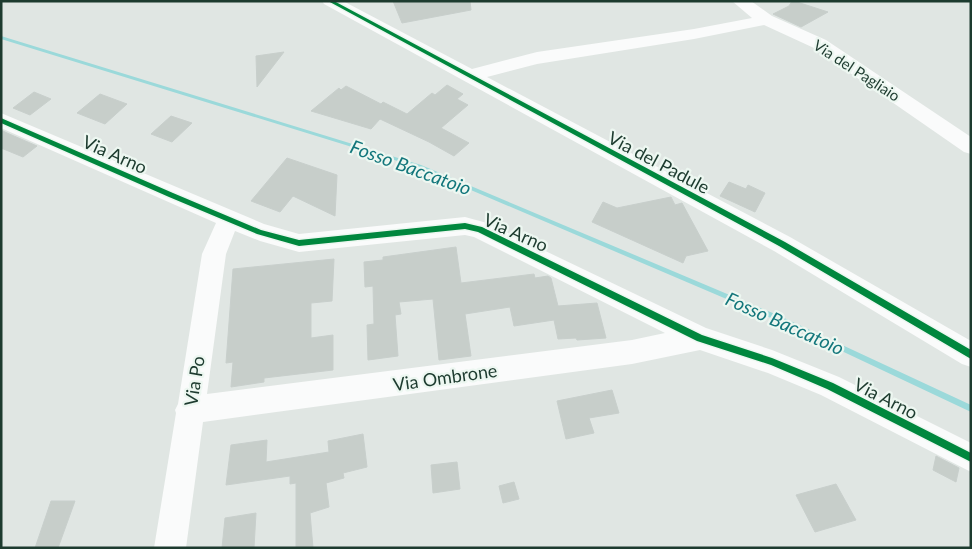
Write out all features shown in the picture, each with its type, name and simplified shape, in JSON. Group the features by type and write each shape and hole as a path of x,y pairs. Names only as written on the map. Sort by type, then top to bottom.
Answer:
{"street":[{"name":"Via del Padule","path":"330,1 782,244 971,355"},
{"name":"Via del Pagliaio","path":"740,1 766,20 820,44 971,147"},
{"path":"470,76 537,58 766,20"},
{"name":"Via Arno","path":"1,120 260,232 299,243 465,226 479,229 700,338 772,362 830,386 971,458"},
{"name":"Via Po","path":"170,548 189,410 214,254 230,218"},
{"name":"Via Ombrone","path":"189,410 632,352 700,338"}],"building":[{"path":"393,1 470,1 471,10 402,23"},
{"path":"792,1 828,12 801,27 773,14 789,6"},
{"path":"284,52 257,87 256,56"},
{"path":"447,85 463,94 457,99 468,105 441,128 469,143 454,156 380,119 371,129 311,111 339,88 341,90 346,86 381,104 383,102 407,114 432,93 435,95"},
{"path":"34,92 51,99 30,115 13,108"},
{"path":"100,94 127,104 105,124 77,113"},
{"path":"171,116 192,123 172,142 151,134"},
{"path":"1,130 37,146 23,157 1,148"},
{"path":"287,158 337,175 335,216 293,196 280,212 251,201"},
{"path":"729,182 746,189 748,185 765,193 755,212 720,196"},
{"path":"671,197 675,205 682,203 708,251 686,256 683,263 592,222 603,202 617,208"},
{"path":"456,247 461,283 534,274 535,278 548,276 551,278 558,306 597,303 606,338 558,339 554,320 514,326 510,307 465,314 471,356 439,360 433,299 399,302 401,314 395,315 398,356 368,360 367,325 374,324 373,286 365,287 364,262 383,260 383,257"},
{"path":"334,259 332,301 311,303 311,338 333,335 333,370 264,378 264,382 231,387 233,362 226,363 233,269"},
{"path":"612,390 619,413 589,418 594,433 566,439 557,401"},
{"path":"363,434 367,467 343,473 344,478 326,483 329,507 310,513 313,548 296,548 296,483 290,484 290,476 226,485 231,445 267,440 266,462 329,452 328,441"},
{"path":"936,456 959,468 956,482 933,470"},
{"path":"457,462 460,489 433,493 431,465"},
{"path":"514,482 519,499 503,503 499,486"},
{"path":"836,484 856,520 815,532 796,495"},
{"path":"51,501 75,501 58,548 35,548"},
{"path":"256,513 254,548 222,548 225,518"}],"waterway":[{"name":"Fosso Baccatoio","path":"1,37 419,166 780,319 971,409"}],"cycle path":[{"path":"330,1 782,244 971,355"},
{"path":"1,120 260,232 299,243 465,226 479,229 700,338 772,362 830,386 971,458"}]}
